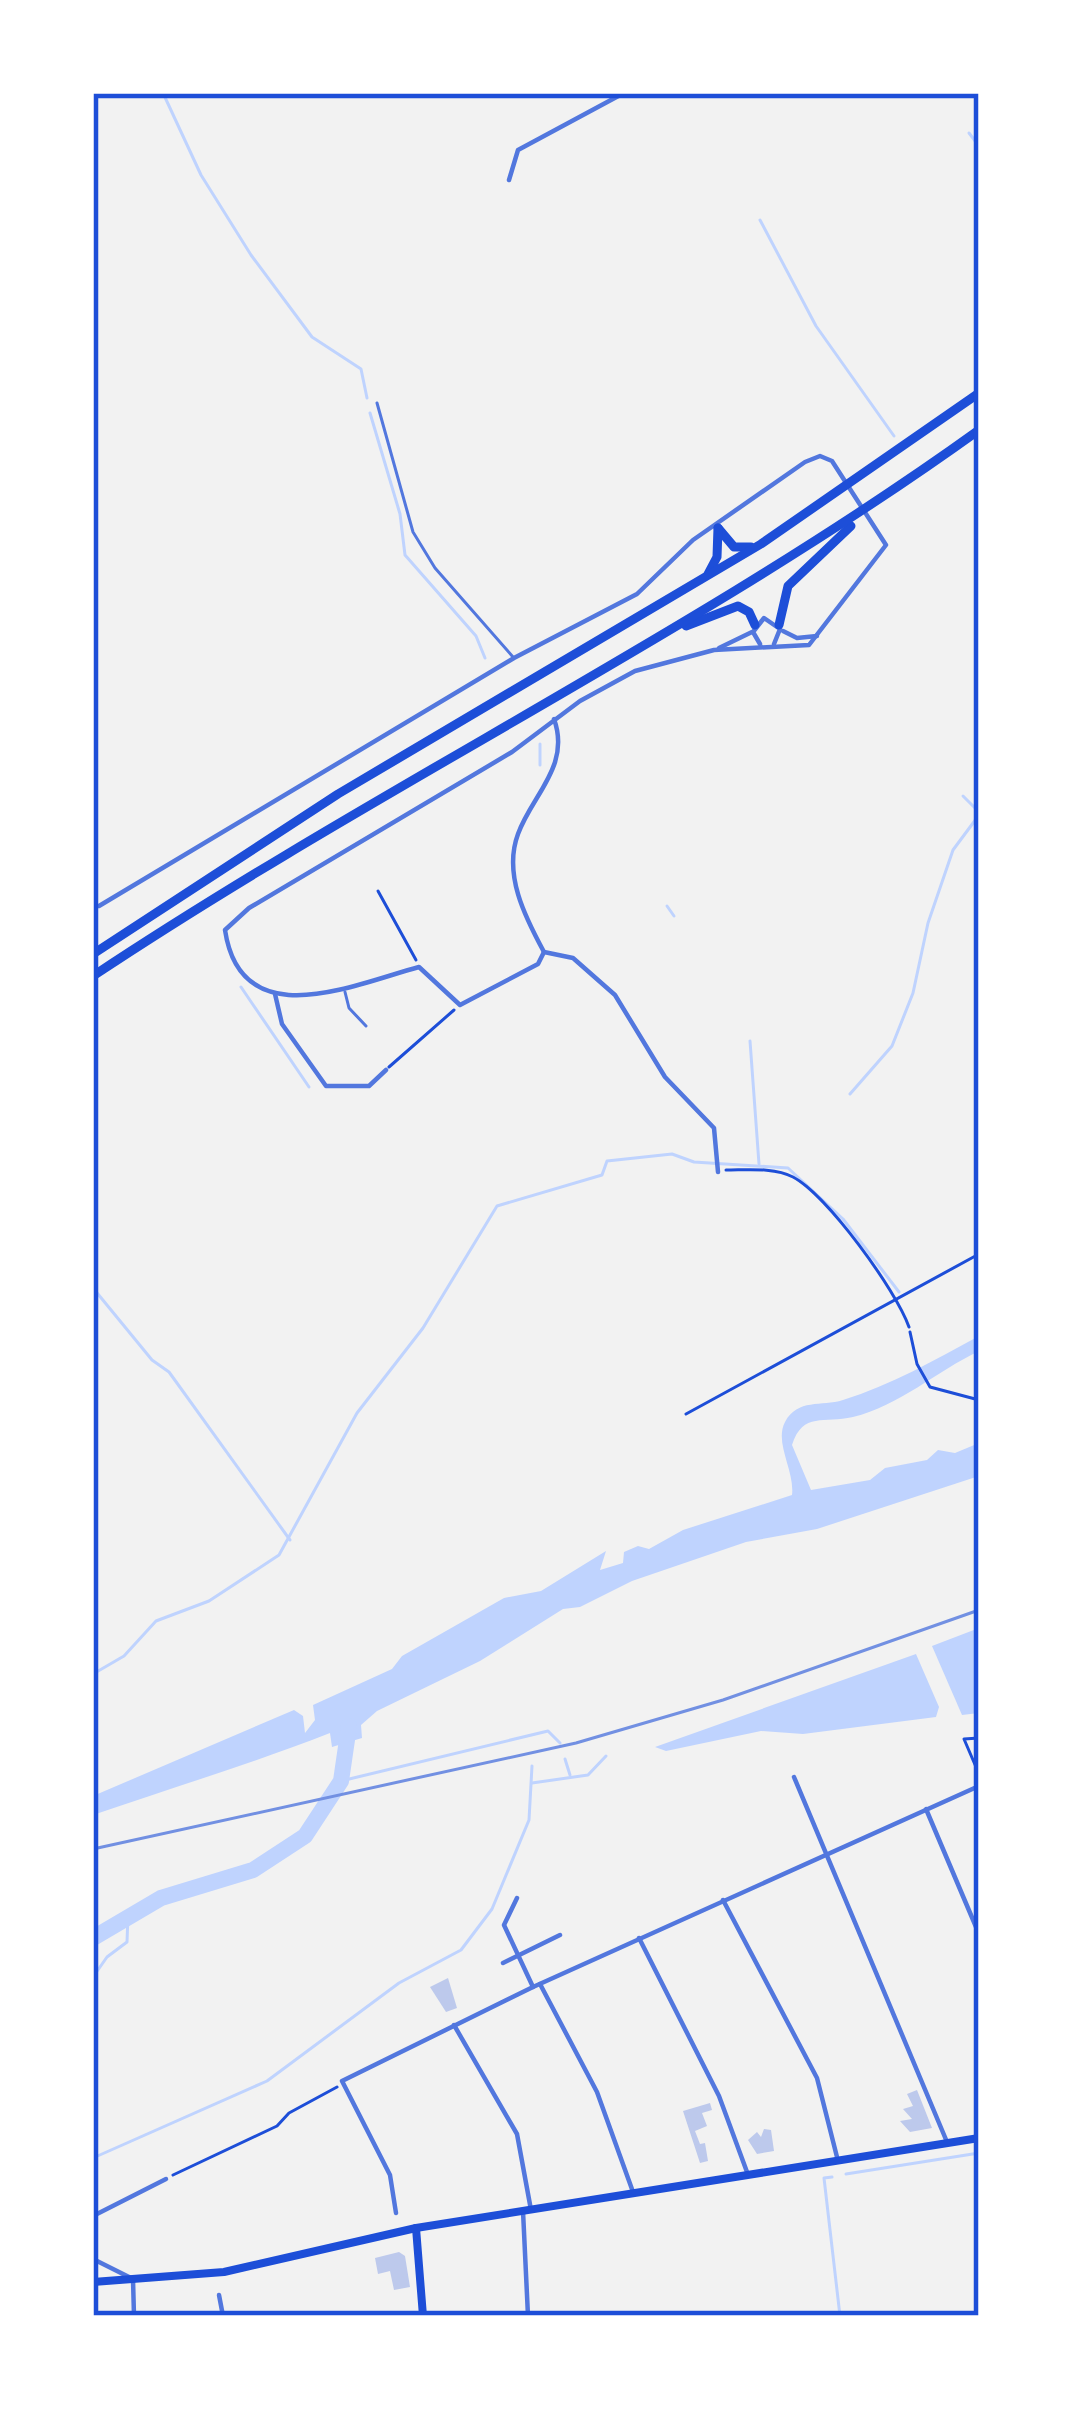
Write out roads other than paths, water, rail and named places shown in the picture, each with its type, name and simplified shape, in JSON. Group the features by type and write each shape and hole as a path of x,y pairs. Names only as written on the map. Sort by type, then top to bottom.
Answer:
{"highway":[{"path":"93,952 338,794 695,586 979,394"},
{"path":"93,976 296,847 663,634 883,499 979,430"},
{"path":"780,627 781,598 794,578 883,499"},
{"path":"718,528 734,547 760,544"},
{"path":"695,586 715,564 718,528"},
{"path":"663,634 731,606 749,611 754,629"}],"main road":[{"path":"93,2282 224,2272 416,2228 979,2138"},
{"path":"416,2228 423,2316"}],"street":[{"path":"509,180 518,150 624,93"},
{"path":"99,907 514,658 637,594 693,540 718,528 726,516 812,458 836,465 883,533 883,553 818,636 802,649 714,650 635,671 554,719 494,763 249,908 225,930 239,965 275,994 298,997 344,990 419,967 460,1005 538,964 544,952 513,880 513,855 518,831 556,762 554,719"},
{"path":"714,650 769,618 797,638 818,636"},
{"path":"765,646 777,642 780,627"},
{"path":"754,629 765,646"},
{"path":"544,952 573,958 615,995 665,1077 714,1128 719,1166"},
{"path":"275,994 282,1024 326,1086 351,1090 369,1086 386,1070"},
{"path":"794,1777 948,2145"},
{"path":"396,2213 390,2175 342,2081 536,1985 979,1786"},
{"path":"926,1810 979,1934"},
{"path":"517,1898 504,1925 597,2092 633,2195"},
{"path":"723,1900 817,2078 838,2161"},
{"path":"503,1963 560,1935"},
{"path":"639,1938 719,2096 748,2176"},
{"path":"454,2025 517,2134 527,2211 529,2316"},
{"path":"93,2216 166,2179"},
{"path":"93,2259 133,2279 134,2316"},
{"path":"219,2295 223,2316"}],"lane":[{"path":"377,404 413,532 489,635 514,658"},
{"path":"344,990 349,1008 366,1026"}],"water":[{"path":"979,1336 979,1351 902,1397 853,1417 808,1423 792,1445 811,1490 870,1480 885,1468 927,1460 938,1450 955,1453 979,1443 979,1476 817,1529 746,1542 632,1581 580,1607 563,1609 480,1661 377,1711 361,1725 362,1738 332,1747 330,1733 93,1815 93,1796 294,1710 303,1716 305,1733 315,1720 313,1705 392,1669 402,1656 504,1598 541,1591 606,1551 600,1570 623,1563 624,1552 638,1546 649,1549 683,1530 792,1495 782,1439 790,1414 803,1406 843,1400 878,1387"},
{"path":"979,1628 979,1713 962,1715 932,1646"},
{"path":"916,1654 939,1707 936,1717 803,1734 761,1731 666,1751 655,1747"}],"waterway":[{"path":"163,93 201,175 251,255 312,337 361,369 367,398"},
{"path":"969,133 979,146"},
{"path":"760,220 816,326 894,436"},
{"path":"370,413 400,514 405,555 476,636 485,658"},
{"path":"540,744 540,765"},
{"path":"963,796 979,812"},
{"path":"850,1094 892,1046 913,993 928,923 953,850 979,815"},
{"path":"667,906 674,916"},
{"path":"241,987 309,1087"},
{"path":"750,1041 759,1164"},
{"path":"93,1674 124,1656 156,1621 209,1601 279,1555 357,1413 423,1328 497,1206 602,1175 607,1161 672,1154 694,1162 788,1168 843,1219 899,1292"},
{"path":"93,1288 152,1360 169,1372 290,1540"},
{"path":"93,1938 161,1898 253,1870 305,1836 341,1781 349,1726"},
{"path":"341,1781 548,1731 560,1743"},
{"path":"532,1783 588,1775 606,1756"},
{"path":"565,1759 570,1775"},
{"path":"93,2158 267,2081 399,1983 461,1950 492,1909 529,1820 532,1766"},
{"path":"93,1977 107,1957 127,1942 128,1915"},
{"path":"846,2174 979,2153"},
{"path":"832,2177 824,2178 840,2316"}],"railway":[{"path":"93,1849 576,1743 723,1700 979,1610"}]}
